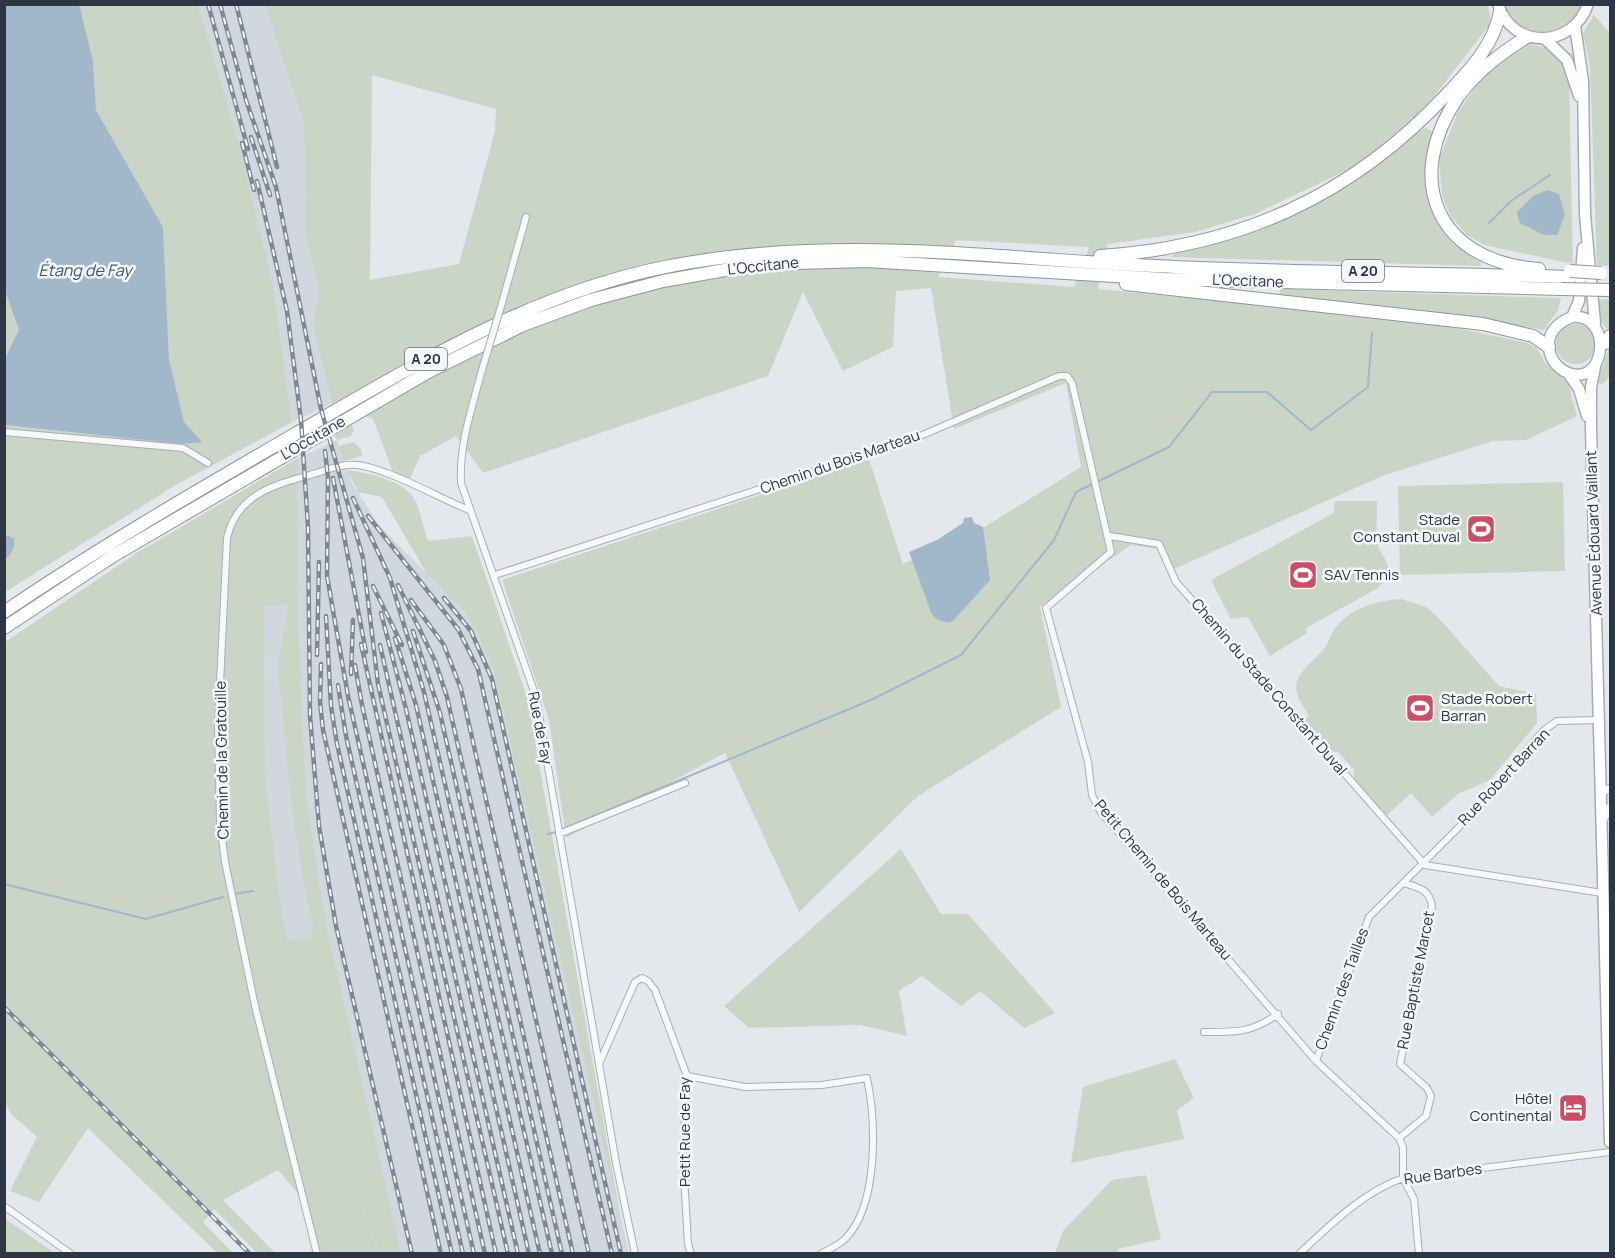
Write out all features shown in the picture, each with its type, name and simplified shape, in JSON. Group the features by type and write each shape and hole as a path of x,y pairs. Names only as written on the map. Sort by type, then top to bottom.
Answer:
{"highway":[{"path":"1051,259 1148,252 1186,246 1246,229 1311,201 1369,165 1425,117 1492,38 1499,8"},
{"path":"1527,37 1474,77 1446,118 1432,162 1435,204 1445,224 1460,240 1481,256 1503,264 1570,274"},
{"name":"L'Occitane","path":"4,612 105,546 423,361 521,313 596,285 662,268 780,251 864,248 1155,266 1570,274 1607,281"},
{"name":"L'Occitane","path":"4,628 113,556 428,372 523,325 591,300 709,271 759,264 866,261 1081,274 1561,289 1607,281"},
{"path":"1081,274 1105,282 1483,324 1533,336 1549,347"}],"main road":[{"path":"1499,8 1511,27 1527,37 1545,39 1563,35 1575,26 1588,4"},
{"path":"1575,26 1583,81 1585,215 1595,323"},
{"path":"1545,39 1567,60 1583,114"},
{"path":"1572,317 1579,301 1585,215"},
{"path":"1568,372 1580,374 1595,367 1603,357 1608,340 1595,323 1584,318 1572,317 1556,326 1550,336 1549,347 1555,363 1568,372 1579,389 1591,428"},
{"path":"1591,428 1591,387 1595,367"},
{"name":"Avenue Édouard Vaillant","path":"1591,428 1599,720 1607,791 1602,822 1602,892 1611,1142"}],"street":[{"name":"Rue de Fay","path":"526,217 482,370 460,460 461,483 536,697 598,1066 635,1254"},
{"name":"Chemin du Bois Marteau","path":"495,575 911,440 1063,375 1072,383 1092,476 1110,536"},
{"path":"4,432 183,448 208,463"},
{"name":"Chemin de la Gratouille","path":"317,1254 255,1006 225,862 220,822 218,725 227,538 233,520 250,497 283,482 345,465 360,465 381,472 469,510"},
{"name":"Chemin du Stade Constant Duval","path":"1110,536 1159,544 1176,582 1422,862"},
{"name":"Petit Chemin de Bois Marteau","path":"1110,536 1111,552 1046,608 1088,762 1092,795 1107,819 1278,1014 1316,1061"},
{"name":"Rue Robert Barran","path":"1422,862 1477,809 1543,731 1557,721 1599,720"},
{"path":"559,834 685,783"},
{"path":"1602,822 1611,807"},
{"path":"1422,862 1425,866 1602,892"},
{"name":"Chemin des Tailles","path":"1399,1138 1316,1061 1369,917 1422,862"},
{"name":"Rue Baptiste Marcet","path":"1399,1138 1426,1116 1431,1096 1427,1088 1400,1064 1432,907 1431,897 1424,889 1404,883"},
{"name":"Petit Rue de Fay","path":"598,1066 616,1029 634,982 642,978 648,981 655,990 687,1076 683,1158 691,1254"},
{"path":"1204,1032 1231,1032 1258,1028 1278,1014"},
{"path":"687,1076 745,1087 822,1085 867,1078 872,1102 872,1164 865,1200 856,1225 844,1240 821,1254"},
{"path":"1399,1138 1403,1147 1403,1178 1414,1199 1419,1254"},
{"name":"Rue Barbes","path":"1299,1254 1336,1220 1383,1185 1403,1178 1611,1152"},
{"path":"4,1206 71,1254"}],"shaded area":[{"path":"198,5 265,5 304,124 305,235 319,289 313,325 332,404 292,422 274,291"},
{"path":"337,440 352,483 378,524 470,618 493,669 629,1253 379,1253 322,1107 282,915 265,775 264,607 297,602 298,458"}],"green space":[{"path":"78,5 198,5 240,148 274,291 292,422 176,485 5,592 5,425 181,444 184,422 169,359 163,227 96,110 93,61"},
{"path":"265,5 1488,5 1491,23 1426,107 1358,165 1255,214 1195,232 1108,244 1098,289 1429,322 1527,343 1537,348 1545,363 1568,383 1577,416 1526,440 1493,441 1382,476 1174,569 1158,549 1131,545 1040,607 1061,707 918,796 799,912 725,753 566,838 549,720 502,580 869,459 903,564 983,528 1081,467 1066,383 954,429 931,288 896,291 893,347 843,371 803,292 768,376 483,473 456,436 420,456 409,481 394,475 373,419 332,404 313,325 319,289 305,235 304,124","holes":["372,75 496,109 495,131 459,264 370,280","956,240 1089,247 1089,248 1074,287 938,277"]},
{"path":"1505,5 1582,5 1565,25 1543,32 1521,25 1512,17"},
{"path":"1594,15 1610,33 1610,266 1597,265 1590,67 1583,33"},
{"path":"1528,44 1537,45 1555,55 1563,66 1569,81 1573,264 1484,245 1467,235 1451,217 1442,196 1439,159 1457,114 1477,84 1495,65"},
{"path":"1425,127 1433,132 1426,175 1429,202 1434,216 1453,243 1480,261 1481,266 1171,257 1178,252 1270,224 1312,205 1389,156"},
{"path":"4,288 19,330 5,358 4,358"},
{"path":"1280,289 1561,298 1558,310 1544,330 1469,316 1279,296"},
{"path":"1610,299 1609,331 1597,317 1597,300"},
{"path":"1576,324 1590,330 1596,344 1590,358 1576,364 1562,358 1556,344 1562,330"},
{"path":"1610,346 1610,377 1602,384 1597,382"},
{"path":"351,424 354,431 351,436 337,440 334,435"},
{"path":"353,442 361,449 362,456 344,461 339,446"},
{"path":"298,458 297,603 306,796 325,920 401,1253 380,1253 352,1184 379,1253 314,1253 299,1195 278,1170 223,1200 275,1253 257,1253 214,1209 203,1222 233,1253 217,1253 88,1128 39,1202 10,1191 37,1137 11,1114 5,1102 5,642 135,554","holes":["288,604 279,658 279,680 294,823 313,927 311,937 288,941 282,915 265,775 264,607"]},
{"path":"347,470 385,479 403,487 410,493 417,505 428,541 472,536 527,697 622,1225 493,669 470,618 427,574 382,497 358,492"},
{"name":"Stade Constant Duval","path":"1563,482 1565,571 1400,575 1398,486"},
{"name":"SAV Tennis","path":"1335,501 1377,501 1377,540 1388,567 1387,573 1378,588 1306,628 1307,633 1270,656 1248,617 1231,619 1211,580 1334,513"},
{"name":"Stade Robert Barran","path":"1401,599 1426,607 1436,615 1499,686 1536,694 1537,723 1490,780 1458,794 1432,817 1411,793 1385,817 1354,781 1354,770 1338,752 1328,751 1303,721 1309,715 1297,692 1299,676 1326,646 1332,633 1345,618 1371,604"},
{"path":"901,849 941,914 968,914 1055,1013 1024,1028 980,991 961,1006 922,976 899,991 907,1036 860,1025 749,1028 724,1006"},
{"path":"1175,1059 1194,1098 1177,1110 1184,1139 1071,1163 1083,1087"},
{"path":"1146,1175 1161,1239 1118,1249 1119,1253 1055,1253 1063,1231 1112,1180"},
{"path":"4,1218 52,1251 51,1253 5,1253"}],"water":[{"name":"Étang de Fay","path":"5,4 78,4 80,8 93,61 96,110 163,227 169,359 184,422 202,442 181,444 5,425 5,358 19,330 4,288"},
{"path":"1547,190 1559,194 1565,215 1557,235 1544,235 1520,223 1517,212 1533,196"},
{"path":"972,517 974,523 983,527 990,580 952,622 942,621 931,612 909,552 937,540 963,523 964,518"},
{"path":"9,536 14,539 14,545 5,560 5,537"}],"waterway":[{"path":"1489,223 1511,201 1550,175"},
{"path":"563,829 873,699 961,655 1054,540 1076,492 1169,447 1212,392 1267,392 1311,430 1368,387 1372,333"},
{"path":"548,834 556,832"},
{"path":"4,884 146,919 223,897"},
{"path":"233,894 253,891"}],"railway":[{"path":"208,4 248,149"},
{"path":"220,4 246,100 276,187 321,409 363,558 378,684 508,1254"},
{"path":"236,4 277,167"},
{"path":"251,137 270,195"},
{"path":"242,143 254,190"},
{"path":"257,181 287,311 301,420 308,527 310,716 319,826 336,926 412,1254"},
{"path":"325,451 328,478 327,576 348,696 474,1254"},
{"path":"333,478 366,652"},
{"path":"353,498 390,578 424,692 552,1254"},
{"path":"368,516 458,629 478,669 612,1254"},
{"path":"317,655 319,562"},
{"path":"398,585 435,661 447,697 573,1254"},
{"path":"373,586 402,645"},
{"path":"444,598 471,631 492,679 621,1254"},
{"path":"411,600 444,645 461,689 589,1254"},
{"path":"381,613 406,709 529,1254"},
{"path":"326,616 331,706 337,744 452,1254"},
{"path":"351,674 353,620"},
{"path":"413,631 440,713 562,1254"},
{"path":"395,638 416,705 540,1254"},
{"path":"361,644 496,1254"},
{"path":"380,645 518,1254"},
{"path":"321,664 320,702 323,730 441,1254"},
{"path":"355,665 485,1254"},
{"path":"338,685 346,736 463,1254"},
{"path":"4,1007 250,1254"}],"place":[{"name":"Stade Constant Duval","path":"1481,529"},
{"name":"SAV Tennis","path":"1303,575"},
{"name":"Stade Robert Barran","path":"1420,708"},
{"name":"Hôtel Continental","path":"1573,1108"}]}
